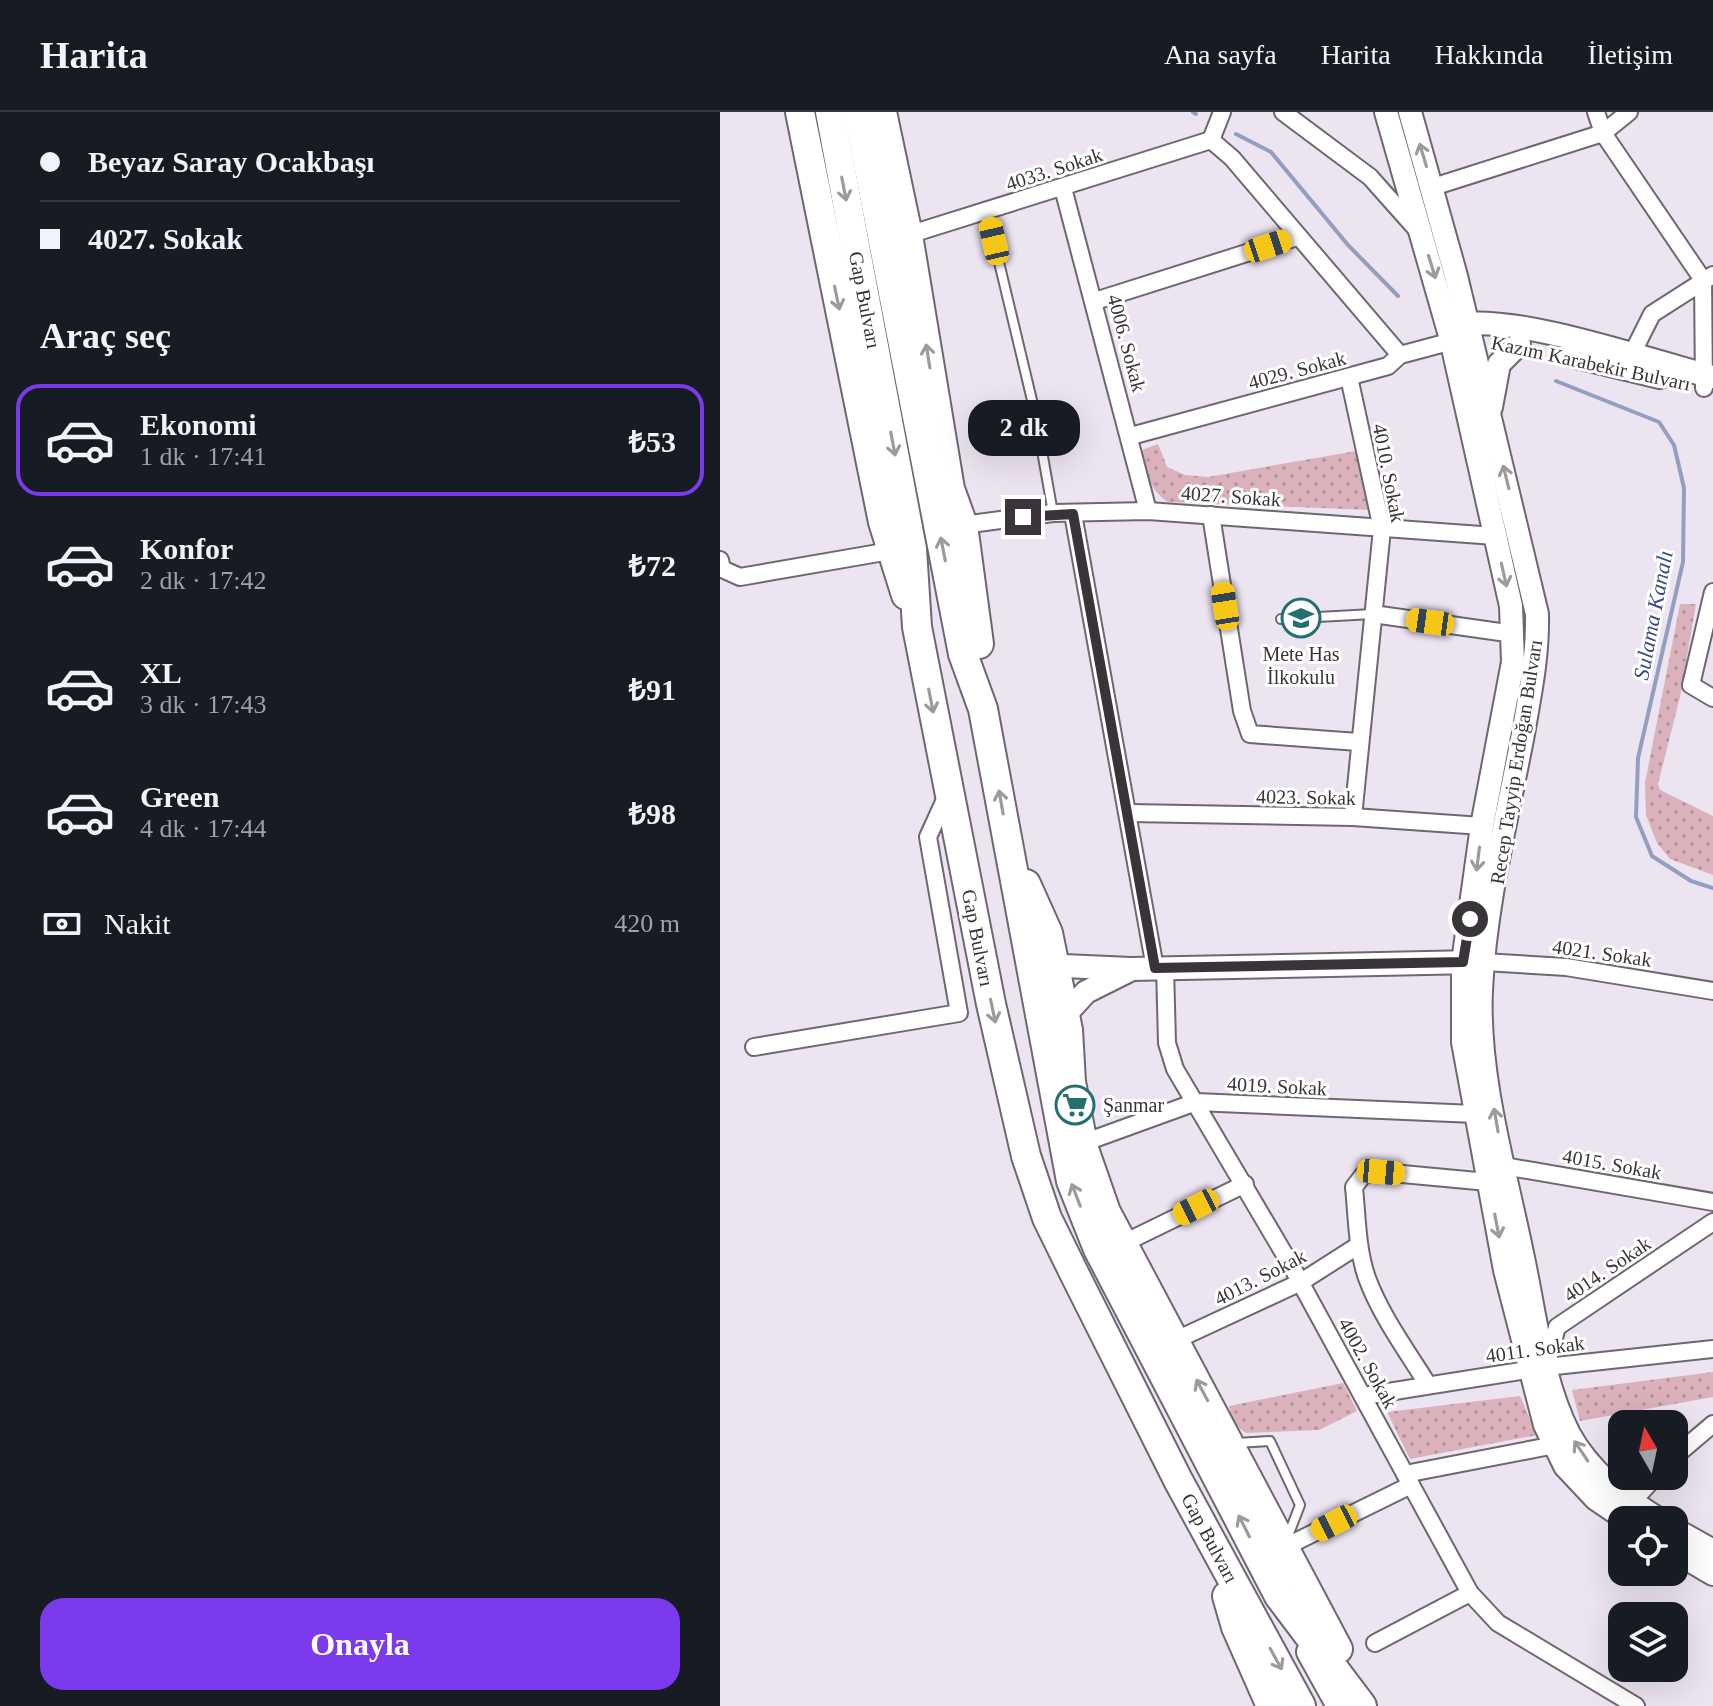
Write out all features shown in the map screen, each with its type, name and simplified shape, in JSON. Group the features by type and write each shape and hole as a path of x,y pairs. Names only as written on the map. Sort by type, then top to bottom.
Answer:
{"highway":[{"path":"800,112 890,551 917,627"},
{"name":"Gap Bulvarı","path":"830,112 912,549 917,627 1026,1156 1047,1218 1212,1542 1301,1706"},
{"name":"Gap Bulvarı","path":"858,112 960,640 983,709 1008,842 1042,965 1071,1181 1113,1276 1279,1596 1362,1706"},
{"path":"882,112 908,235 950,489 963,525 983,709"},
{"path":"1042,965 1065,1015 1071,1082 1083,1143 1106,1212 1369,1706"},
{"path":"1212,1542 1236,1627 1271,1706"}],"main road":[{"name":"Recep Tayyip Erdoğan Bulvarı","path":"1386,112 1422,236 1490,416 1530,572 1538,643 1474,962 1463,1042 1475,1114 1496,1174"},
{"name":"Recep Tayyip Erdoğan Bulvarı","path":"1410,112 1433,187 1514,634 1513,662 1482,826 1474,962 1496,1174 1555,1445 1565,1466 1596,1499 1615,1506"},
{"name":"Kazım Karabekir Bulvarı","path":"1459,332 1522,330 1632,354 1708,382"},
{"name":"Kazım Karabekir Bulvarı","path":"1459,332 1708,382"},
{"path":"1490,416 1499,364 1519,344"},
{"path":"1042,965 1131,969 1474,962"},
{"path":"1065,1015 1086,992 1131,969"},
{"path":"1106,1212 1113,1276"},
{"name":"Recep Tayyip Erdoğan Bulvarı","path":"1538,1368 1569,1433 1587,1461 1625,1506"},
{"path":"1688,1537 1713,1551"},
{"path":"1688,1559 1713,1574"},
{"path":"1279,1596 1339,1706"}],"street":[{"path":"1222,112 1211,140 1232,158 1400,355"},
{"path":"1283,112 1370,177 1422,236"},
{"path":"1596,112 1603,133 1708,278 1708,382"},
{"path":"1433,187 1603,133 1629,112"},
{"name":"4033. Sokak","path":"908,235 1211,140"},
{"name":"4006. Sokak","path":"1063,188 1131,436 1148,511"},
{"path":"1095,301 1297,237"},
{"path":"1632,354 1652,314 1708,278"},
{"name":"4029. Sokak","path":"1131,436 1388,366 1400,355 1459,332"},
{"name":"4010. Sokak","path":"1349,377 1382,529 1358,742 1353,817"},
{"name":"4027. Sokak","path":"963,525 1053,513 1148,511 1495,536"},
{"name":"4002. Sokak","path":"1073,514 1160,968 1167,1043 1175,1069 1301,1282 1470,1593 1498,1623 1636,1706"},
{"path":"1211,515 1242,711 1250,734 1358,742"},
{"path":"720,560 722,569 740,577 890,551"},
{"path":"1712,592 1691,685 1713,698"},
{"path":"1373,614 1514,634"},
{"path":"754,1047 959,1013 928,837 949,791"},
{"name":"4023. Sokak","path":"1129,813 1353,817 1482,826"},
{"name":"4021. Sokak","path":"1474,962 1566,967 1713,991"},
{"name":"4019. Sokak","path":"1083,1143 1196,1102 1475,1114"},
{"name":"4015. Sokak","path":"1359,1245 1354,1187 1364,1174 1496,1174 1713,1202"},
{"path":"1124,1243 1245,1184"},
{"name":"4014. Sokak","path":"1538,1368 1557,1327 1713,1222"},
{"path":"1359,1245 1367,1277 1383,1312 1428,1385"},
{"name":"4013. Sokak","path":"1176,1340 1301,1282 1359,1245"},
{"name":"4011. Sokak","path":"1363,1396 1538,1368 1713,1349"},
{"path":"1688,1445 1713,1424"},
{"path":"1283,1548 1408,1480 1555,1445"},
{"path":"1633,1506 1645,1490"},
{"path":"1375,1643 1470,1593"}],"lane":[{"path":"987,212 1036,417 1053,513"},
{"path":"1281,619 1373,614"}],"shaded area":[{"path":"1158,444 1167,467 1185,475 1208,477 1356,451 1371,510 1168,502 1152,486 1142,450"},
{"path":"1680,604 1696,604 1680,697 1658,784 1660,790 1713,816 1713,875 1670,859 1657,843 1646,815 1645,783"},
{"path":"1713,1372 1713,1397 1641,1410 1608,1410 1608,1416 1580,1421 1572,1390"},
{"path":"1343,1383 1357,1411 1319,1430 1246,1433 1233,1424 1229,1406"},
{"path":"1520,1396 1537,1435 1410,1459 1387,1412"}],"waterway":[{"name":"Sulama Kanalı","path":"1236,134 1271,152 1348,245 1398,296"},
{"name":"Sulama Kanalı","path":"1556,381 1659,422 1674,445 1684,488 1683,562 1638,758 1636,817 1652,856 1691,881 1713,888"}],"place":[{"name":"Mete Has İlkokulu","path":"1301,618"},
{"name":"Şanmar","path":"1075,1105"}],"route":[{"path":"1023,517 1073,514 1155,968 1463,962 1470,919"}]}
